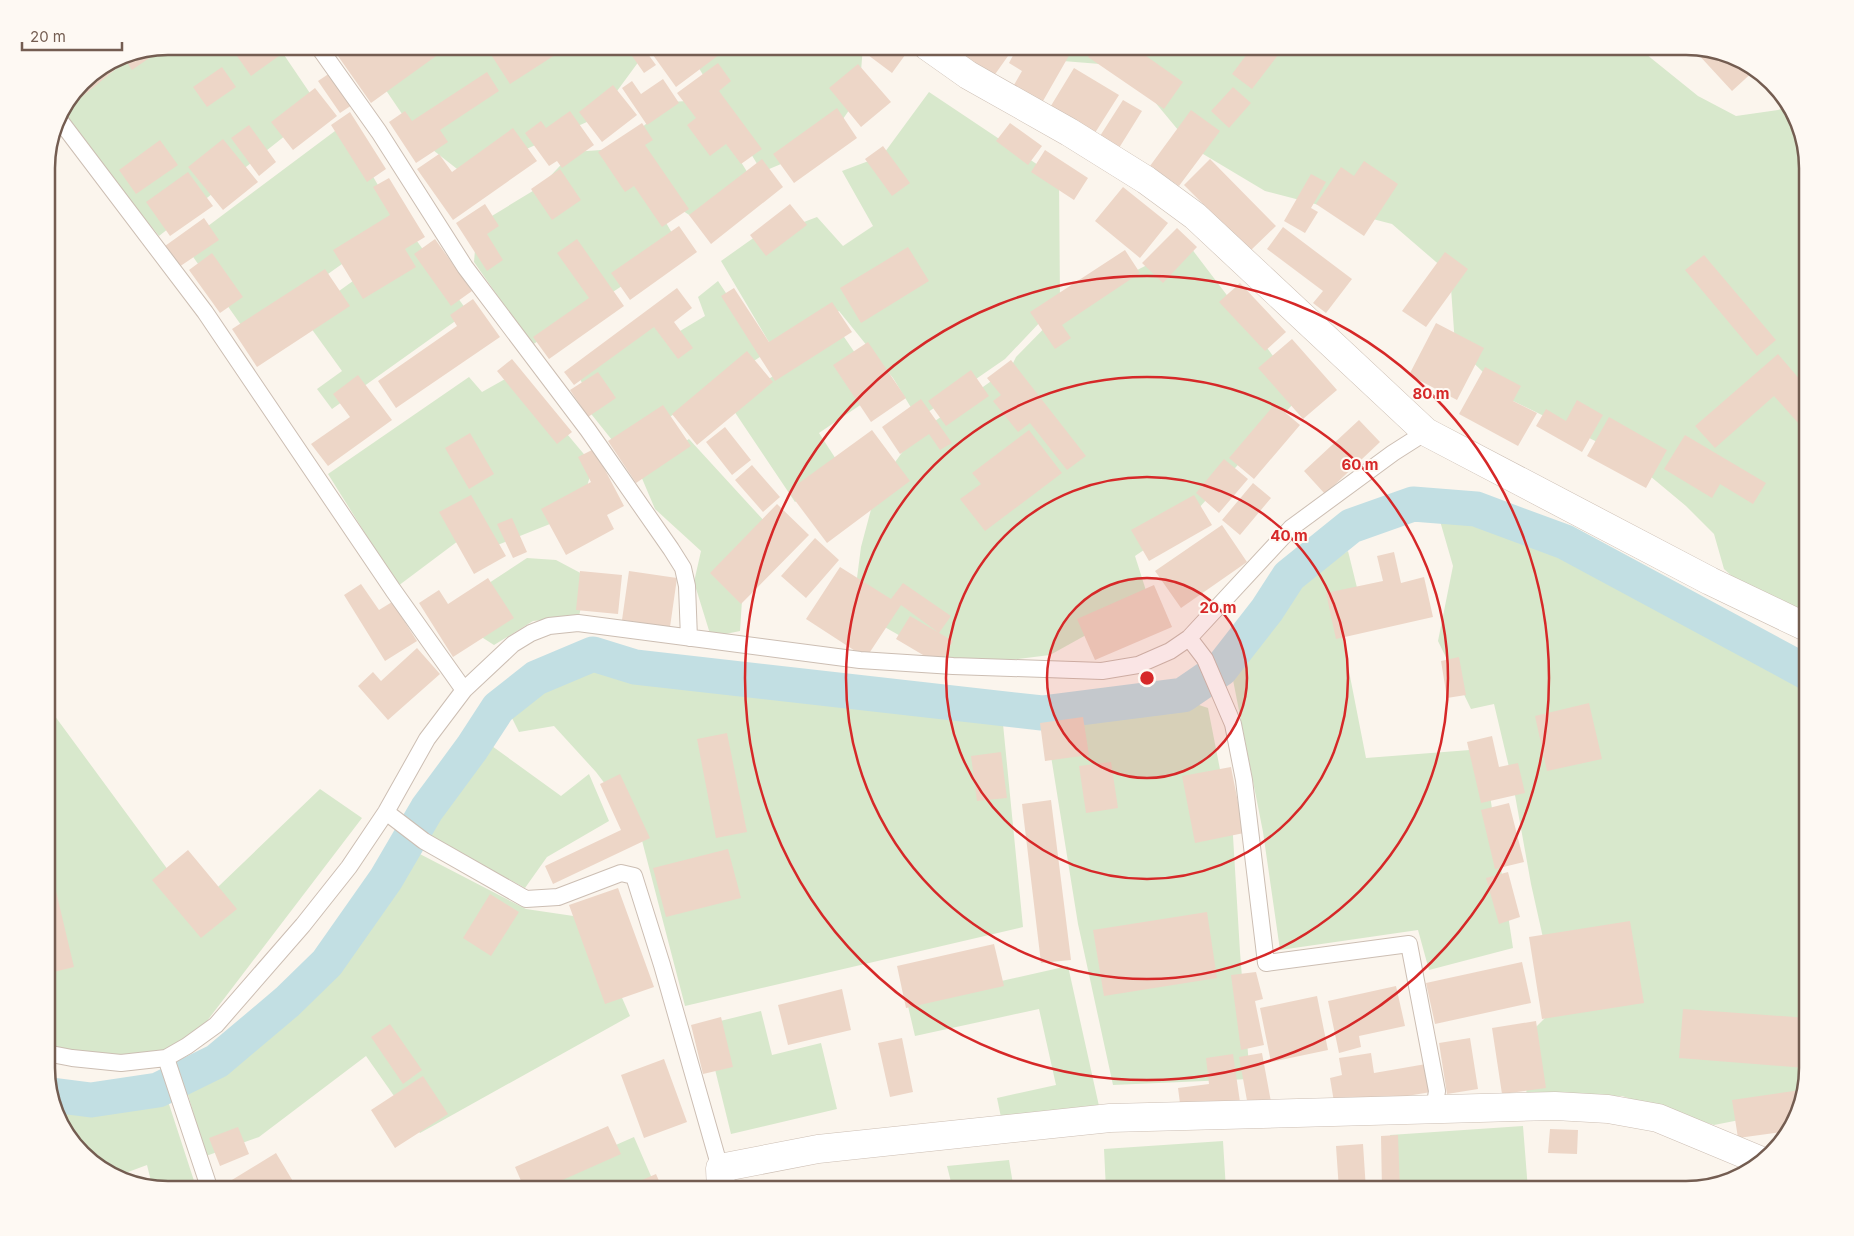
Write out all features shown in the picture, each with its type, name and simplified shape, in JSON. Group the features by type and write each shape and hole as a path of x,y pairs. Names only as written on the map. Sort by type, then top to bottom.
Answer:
{"street":[{"path":"940,55 968,75 1070,132 1138,175 1194,216 1276,290 1426,432 1710,581 1799,624"},
{"path":"721,1179 818,1149 1110,1118 1555,1106 1608,1108 1658,1118 1755,1158"}],"lane":[{"path":"324,55 379,132 465,267 588,430 683,568 687,586 689,638"},
{"path":"64,126 205,312 393,590 464,690"},
{"path":"55,1054 72,1058 121,1063 166,1062 216,1025 303,925 349,867 386,812 428,739 464,690 513,644 530,633 549,626 578,623 860,660 953,666 1102,671 1138,665 1170,651 1189,638 1291,528 1393,453 1426,432"},
{"path":"1189,638 1205,659 1220,690 1233,724 1244,780 1266,963 1409,944 1437,1091 1434,1110"},
{"path":"386,812 424,841 526,899 558,897 621,873 634,876 662,964 721,1179"},
{"path":"166,1062 207,1181"}],"green space":[{"path":"168,55 284,55 320,108 159,236 66,121 70,111 82,94 120,66 146,57"},
{"path":"362,55 640,55 642,57 598,117 466,176 419,139"},
{"path":"711,55 862,55 859,96 824,146 762,172 697,65"},
{"path":"1032,55 1647,55 1698,96 1736,116 1782,108 1795,138 1799,168 1799,612 1747,590 1724,569 1714,534 1686,506 1626,456 1513,401 1455,345 1450,274 1392,224 1265,191 1193,148 1125,66 1038,59"},
{"path":"929,92 1059,179 1060,301 1005,359 918,419 893,378 839,311 776,354 721,261 790,212 796,225 817,217 843,246 873,226 842,171 882,156"},
{"path":"702,100 751,178 701,223 664,198 631,137 671,102"},
{"path":"343,125 400,223 246,332 184,244"},
{"path":"615,149 642,181 676,240 660,261 532,345 474,262 477,225 541,186 573,152"},
{"path":"414,237 468,312 332,409 317,389 342,371 303,317"},
{"path":"1188,244 1302,394 1188,520 1135,556 1149,600 1050,655 960,666 932,654 853,609 861,547 877,487 914,436 1011,367 1016,357 1065,307"},
{"path":"718,281 766,353 620,450 584,405 590,399 577,373 654,314 670,337 705,316 698,297"},
{"path":"840,331 881,391 819,433 843,470 795,502 730,405"},
{"path":"516,373 593,465 580,512 480,552 466,535 398,586 328,474 469,377 482,392"},
{"path":"689,439 766,523 743,585 740,631 711,637 694,582 701,551 655,509 638,469"},
{"path":"1438,514 1477,518 1562,552 1799,677 1799,1068 1797,1090 1791,1110 1714,1125 1622,1096 1527,1100 1523,1040 1558,1005 1531,884 1513,784 1494,704 1471,709 1438,641 1453,566"},
{"path":"1348,551 1361,604 1337,610 1366,758 1483,749 1513,948 1429,970 1418,930 1280,950 1263,832 1233,680 1275,619 1311,574"},
{"path":"527,558 556,560 588,577 579,616 533,621 494,645 458,622 466,598"},
{"path":"591,660 633,671 943,708 1003,724 1023,927 685,1006 639,829 596,772 554,726 519,732 509,712 512,702 537,683"},
{"path":"1184,700 1208,708 1233,836 1250,1079 1113,1085 1078,924 1046,725 1105,712"},
{"path":"55,716 196,908 320,789 362,818 207,1021 171,1051 124,1059 79,1054 55,1047"},
{"path":"485,741 561,796 589,774 609,821 547,857 525,888 429,836 423,829"},
{"path":"416,852 526,909 587,918 630,1016 420,1133 366,1056 259,1137 206,1156 186,1088 234,1060 308,996 354,946"},
{"path":"1068,966 1099,1106 1003,1127 997,1098 1056,1085 1039,1009 915,1036 907,1002"},
{"path":"761,1011 772,1055 821,1043 837,1109 731,1134 704,1025"},
{"path":"167,1098 194,1181 151,1180 147,1165 126,1173 105,1162 93,1153 78,1137 70,1125 62,1105 89,1107"},
{"path":"1523,1126 1527,1181 1393,1181 1390,1135"},
{"path":"634,1137 653,1181 534,1181"},
{"path":"1223,1141 1225,1181 1106,1181 1104,1149"},
{"path":"1009,1160 1012,1181 951,1181 947,1166"}],"building":[{"path":"236,55 280,55 251,76"},
{"path":"337,55 438,55 371,103"},
{"path":"491,55 555,55 510,84"},
{"path":"631,55 649,55 656,65 644,73"},
{"path":"653,55 719,55 676,87"},
{"path":"868,55 905,55 892,73"},
{"path":"967,55 1008,56 991,80 963,62"},
{"path":"1013,55 1069,55 1039,108 1010,92 1022,71 1009,63"},
{"path":"1089,55 1145,55 1183,82 1164,109 1088,57"},
{"path":"1246,55 1278,55 1252,89 1232,74"},
{"path":"152,56 132,70 127,63"},
{"path":"1700,56 1723,61 1750,75 1732,91"},
{"path":"718,63 731,81 719,91 762,149 741,164 726,144 710,156 687,125 696,118 677,93"},
{"path":"858,64 891,102 861,127 829,88"},
{"path":"118,67 77,101 99,78"},
{"path":"222,67 236,87 207,107 193,87"},
{"path":"1074,68 1119,95 1093,136 1049,109"},
{"path":"487,72 499,91 440,130 448,142 416,163 389,122 405,111 412,121"},
{"path":"330,73 352,105 340,113 318,81"},
{"path":"663,79 679,103 647,125 622,88 632,81 641,94"},
{"path":"613,85 637,115 602,142 579,112"},
{"path":"1233,87 1251,103 1229,128 1211,111"},
{"path":"315,88 337,116 293,150 271,122"},
{"path":"1123,100 1142,111 1119,148 1100,136"},
{"path":"837,108 857,138 794,183 773,154"},
{"path":"1191,110 1220,131 1179,186 1150,166"},
{"path":"570,111 594,145 562,168 557,161 549,166 525,133 541,121 546,128"},
{"path":"350,112 386,169 367,182 331,125"},
{"path":"642,123 653,140 645,145 689,209 662,227 634,186 625,192 598,152"},
{"path":"1010,123 1042,146 1028,165 996,141"},
{"path":"249,125 276,162 259,176 231,138"},
{"path":"513,128 537,161 453,220 417,169 439,154 452,172"},
{"path":"223,139 258,182 223,210 188,167"},
{"path":"160,140 178,165 136,194 119,170"},
{"path":"883,146 910,183 892,196 865,159"},
{"path":"1045,150 1088,178 1074,200 1031,172"},
{"path":"762,159 783,187 711,244 689,215"},
{"path":"1210,159 1276,226 1250,251 1184,185"},
{"path":"1364,161 1398,184 1364,236 1316,204 1341,167 1354,176"},
{"path":"560,169 581,200 552,220 531,189"},
{"path":"188,172 213,206 170,236 146,202"},
{"path":"1311,174 1326,182 1311,208 1318,212 1305,233 1284,221"},
{"path":"389,178 425,237 405,249 416,267 363,299 333,250 390,215 373,187"},
{"path":"1123,187 1168,223 1140,258 1095,221"},
{"path":"485,204 499,226 487,234 503,260 487,271 456,223"},
{"path":"790,204 807,225 766,256 750,235"},
{"path":"204,218 219,240 179,267 165,246"},
{"path":"679,226 697,252 630,300 611,273"},
{"path":"1283,227 1352,279 1326,313 1313,303 1323,291 1267,249"},
{"path":"1177,228 1197,247 1163,283 1142,263"},
{"path":"435,239 472,291 451,306 414,254"},
{"path":"577,239 624,306 549,359 533,337 589,298 557,253"},
{"path":"908,247 929,281 861,323 840,288"},
{"path":"1125,250 1140,273 1062,325 1071,338 1055,349 1030,312"},
{"path":"1445,252 1468,269 1426,327 1402,311"},
{"path":"212,253 243,297 220,313 189,270"},
{"path":"1704,255 1776,340 1757,356 1685,270"},
{"path":"325,269 350,306 257,367 232,329"},
{"path":"1240,283 1286,332 1265,351 1219,302"},
{"path":"677,288 692,308 674,322 693,348 678,359 654,327 574,385 564,372"},
{"path":"734,288 769,342 832,302 852,332 775,381 721,296"},
{"path":"473,299 500,337 396,408 378,381 457,326 450,315"},
{"path":"1436,323 1484,348 1457,400 1409,375"},
{"path":"1292,339 1337,390 1303,419 1258,368"},
{"path":"868,342 906,398 871,422 833,365"},
{"path":"747,351 773,382 697,445 672,414"},
{"path":"1778,354 1799,378 1799,424 1774,396 1715,448 1695,426"},
{"path":"512,359 572,432 557,444 497,371"},
{"path":"1011,360 1086,456 1067,470 1030,423 1018,432 993,401 1001,395 987,378"},
{"path":"1485,367 1521,386 1513,401 1537,413 1518,446 1459,414"},
{"path":"971,370 989,396 946,426 928,401"},
{"path":"598,372 616,398 588,417 570,390"},
{"path":"358,375 392,420 328,466 311,444 350,417 333,394"},
{"path":"921,399 952,443 940,450 929,434 900,454 882,427"},
{"path":"1577,400 1603,415 1582,452 1536,426 1546,409 1566,421"},
{"path":"1275,404 1300,425 1254,479 1229,458"},
{"path":"663,405 691,446 636,483 608,441"},
{"path":"1609,417 1667,450 1646,488 1587,456"},
{"path":"1359,420 1380,442 1325,494 1304,471"},
{"path":"725,427 751,460 732,475 706,442"},
{"path":"872,430 910,481 827,543 788,491"},
{"path":"1029,430 1062,473 985,531 960,499 981,484 972,473"},
{"path":"470,433 494,474 469,489 445,448"},
{"path":"1685,435 1766,483 1753,504 1720,484 1712,498 1664,469"},
{"path":"594,449 624,506 607,515 614,529 566,555 541,509 591,482 578,457"},
{"path":"1224,459 1248,479 1219,513 1196,493"},
{"path":"752,465 780,497 763,512 735,480"},
{"path":"1253,483 1271,498 1240,535 1222,520"},
{"path":"471,495 506,556 474,574 439,512"},
{"path":"1194,495 1212,525 1149,561 1131,530"},
{"path":"777,504 809,535 741,604 710,573"},
{"path":"512,518 527,552 513,558 497,524"},
{"path":"1222,525 1247,562 1181,608 1155,571"},
{"path":"815,538 839,560 806,598 781,576"},
{"path":"1394,552 1401,583 1424,577 1433,617 1336,639 1326,593 1383,581 1377,556"},
{"path":"840,567 891,599 903,583 951,616 939,633 901,605 866,658 806,619"},
{"path":"580,571 622,575 618,614 576,610"},
{"path":"629,571 677,578 670,627 622,620"},
{"path":"488,578 514,618 453,657 419,603 439,590 448,604"},
{"path":"361,584 379,610 392,602 417,641 385,661 344,595"},
{"path":"1154,585 1172,627 1095,660 1077,619"},
{"path":"910,616 953,641 940,665 896,639"},
{"path":"417,648 440,674 388,720 358,686 373,672 381,681"},
{"path":"1459,657 1466,695 1447,698 1441,661"},
{"path":"1589,703 1602,759 1547,771 1535,716"},
{"path":"1083,717 1089,755 1045,761 1040,723"},
{"path":"727,733 747,832 716,838 697,739"},
{"path":"1492,736 1499,767 1518,763 1525,793 1481,803 1467,742"},
{"path":"1001,752 1007,798 977,801 971,756"},
{"path":"1111,762 1118,808 1086,813 1079,766"},
{"path":"1231,767 1244,833 1195,843 1182,776"},
{"path":"620,774 650,838 553,884 545,866 621,830 600,784"},
{"path":"1051,800 1071,960 1041,963 1022,804"},
{"path":"1509,803 1524,862 1495,869 1481,810"},
{"path":"728,849 741,898 666,917 653,868"},
{"path":"188,850 237,909 201,938 152,880"},
{"path":"1508,872 1520,917 1499,924 1486,878"},
{"path":"55,887 74,967 55,972"},
{"path":"618,888 654,987 605,1004 569,905"},
{"path":"490,894 519,912 491,956 463,938"},
{"path":"1207,912 1217,978 1104,996 1093,930"},
{"path":"1630,921 1644,1003 1542,1019 1529,937"},
{"path":"994,944 1004,986 906,1008 897,966"},
{"path":"1522,962 1531,1003 1435,1024 1426,983"},
{"path":"1256,972 1263,999 1255,1001 1264,1045 1241,1050 1231,975"},
{"path":"1396,986 1405,1026 1359,1036 1361,1047 1339,1053 1328,1001"},
{"path":"842,989 851,1030 788,1045 778,1005"},
{"path":"1317,996 1328,1050 1271,1062 1260,1008"},
{"path":"1683,1009 1799,1017 1799,1068 1679,1058"},
{"path":"721,1017 733,1067 703,1074 691,1025"},
{"path":"1536,1021 1546,1088 1502,1094 1492,1028"},
{"path":"390,1024 422,1070 403,1084 371,1037"},
{"path":"902,1038 913,1092 890,1097 878,1043"},
{"path":"1470,1038 1478,1089 1447,1094 1439,1043"},
{"path":"1262,1053 1271,1102 1248,1106 1239,1057"},
{"path":"1371,1053 1374,1073 1426,1064 1431,1092 1335,1108 1330,1078 1342,1075 1339,1058"},
{"path":"1233,1054 1240,1102 1181,1111 1178,1088 1209,1084 1206,1058"},
{"path":"664,1059 687,1122 644,1138 621,1075"},
{"path":"423,1076 448,1114 395,1148 371,1110"},
{"path":"1797,1091 1793,1105 1779,1132 1738,1138 1732,1100"},
{"path":"608,1126 621,1154 560,1181 521,1181 515,1167"},
{"path":"238,1127 249,1154 220,1166 209,1138"},
{"path":"1550,1129 1578,1130 1577,1154 1548,1153"},
{"path":"1398,1135 1400,1181 1382,1181 1381,1136"},
{"path":"1363,1144 1365,1181 1338,1181 1336,1146"},
{"path":"276,1153 293,1181 230,1181"},
{"path":"656,1174 659,1181 640,1181"}],"waterway":[{"path":"58,1096 91,1100 158,1090 217,1061 287,1002 327,963 386,879 427,809 472,748 498,708 536,678 593,654 635,667 1042,713 1183,695 1221,669 1267,610 1289,576 1351,526 1413,504 1476,509 1565,542 1799,668"}]}
